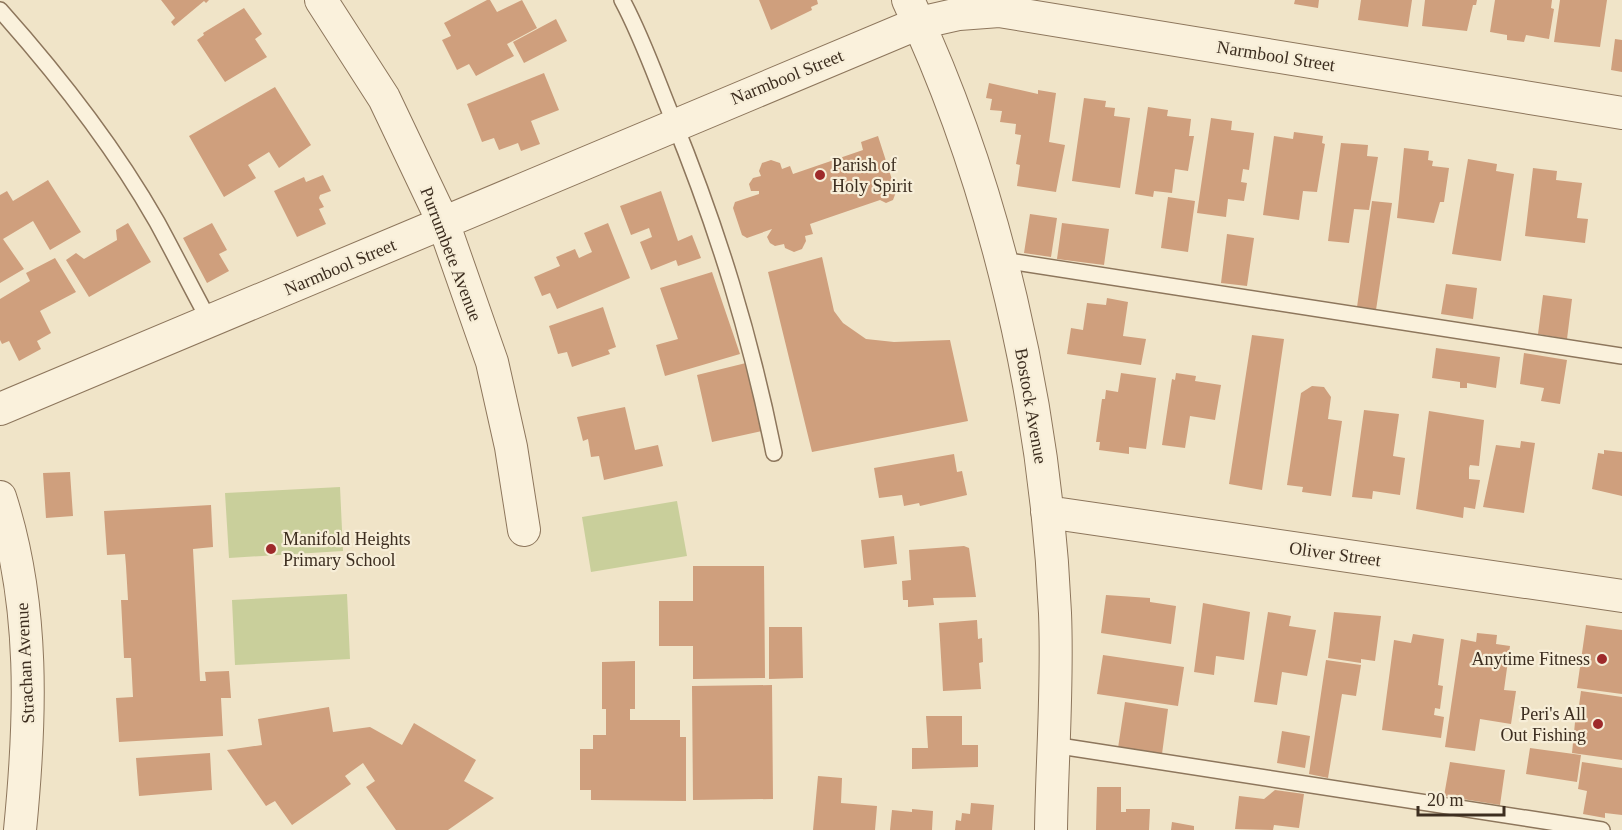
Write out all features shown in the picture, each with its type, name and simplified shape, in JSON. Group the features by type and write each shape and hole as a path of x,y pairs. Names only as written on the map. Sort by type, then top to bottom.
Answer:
{"street":[{"name":"Purrumbete Avenue","path":"321,0 384,98 443,222 492,362 511,447 524,530"},
{"name":"Narmbool Street","path":"0,409 210,322 674,123 913,11 959,14 999,11 1622,113"},
{"name":"Bostock Avenue","path":"913,11 958,124 1002,260 1035,412 1047,512 1055,614 1051,830"},
{"name":"Strachan Avenue","path":"0,497 8,520 26,613 29,700 27,756 20,830"},
{"name":"Oliver Street","path":"1047,512 1622,596"}],"lane":[{"path":"622,0 693,165 739,302 757,369 774,453"},
{"path":"0,10 51,67 104,141 156,220 210,322"},
{"path":"1002,260 1622,356"},
{"path":"1053,746 1602,830"}],"green space":[{"path":"340,487 343,551 229,558 225,493"},
{"path":"677,501 687,556 591,572 582,517"},
{"path":"347,594 350,659 235,665 232,600"}],"building":[{"path":"161,0 209,0 206,3 204,1 174,26 171,22 175,18"},
{"path":"490,0 497,12 522,0 537,28 507,44 514,56 476,76 469,64 457,70 442,40 451,36 444,23"},
{"path":"759,0 817,0 818,4 811,7 812,10 771,30"},
{"path":"1295,0 1319,0 1318,8 1294,4"},
{"path":"1361,0 1412,0 1408,27 1358,20"},
{"path":"1425,0 1477,0 1476,5 1473,5 1467,31 1422,26"},
{"path":"1495,0 1552,0 1551,8 1554,9 1549,39 1526,35 1524,42 1507,40 1507,35 1490,32"},
{"path":"1560,0 1607,0 1600,47 1554,42"},
{"path":"244,8 262,34 255,39 267,57 225,82 197,40 204,35 203,33"},
{"path":"556,19 567,41 524,63 513,42"},
{"path":"1615,39 1622,40 1622,72 1611,70"},
{"path":"544,73 559,110 531,121 540,144 521,151 518,143 499,150 494,138 482,142 467,104"},
{"path":"989,83 1038,94 1038,90 1056,93 1049,142 1065,145 1056,192 1017,186 1020,165 1016,164 1021,135 1015,134 1016,124 1000,122 1002,111 990,110 992,99 986,98"},
{"path":"275,87 311,145 279,168 269,152 248,165 256,178 224,197 189,136"},
{"path":"1084,98 1106,101 1105,107 1115,108 1114,116 1130,118 1120,188 1072,181"},
{"path":"1148,107 1168,110 1167,116 1191,119 1189,136 1194,136 1188,171 1175,169 1172,193 1154,191 1153,197 1135,194"},
{"path":"1211,118 1232,121 1231,130 1254,133 1249,170 1243,169 1241,182 1247,183 1244,201 1228,199 1226,217 1197,213"},
{"path":"1294,132 1323,136 1322,143 1325,144 1317,192 1303,191 1299,220 1263,215 1274,136 1293,139"},
{"path":"878,136 896,192 893,200 886,203 880,200 810,224 813,234 805,236 806,241 802,249 794,252 785,248 784,244 775,246 770,243 767,237 772,229 747,238 742,235 733,208 735,202 759,194 759,191 751,191 749,184 753,178 761,176 759,171 762,163 771,160 780,163 782,169 790,166 793,174 863,150 861,142"},
{"path":"1341,143 1368,145 1367,156 1378,157 1369,210 1354,209 1349,243 1328,241"},
{"path":"1404,148 1429,151 1428,160 1433,161 1432,166 1449,168 1444,202 1440,202 1434,223 1397,218"},
{"path":"1468,159 1497,164 1496,171 1514,174 1501,261 1452,254"},
{"path":"1533,168 1557,171 1556,180 1582,183 1577,218 1588,219 1585,243 1525,236"},
{"path":"323,175 331,191 320,195 319,198 324,207 319,209 326,224 297,237 274,191 304,177 306,182"},
{"path":"48,180 81,232 50,250 33,221 3,239 24,269 0,283 0,195 7,191 13,201"},
{"path":"661,191 678,241 692,235 701,258 678,266 676,260 651,270 640,242 652,237 649,228 631,235 620,206"},
{"path":"1168,197 1195,201 1188,252 1161,248"},
{"path":"1372,201 1392,203 1376,310 1357,307"},
{"path":"1030,214 1057,218 1051,257 1024,253"},
{"path":"128,223 151,262 89,297 66,260 76,253 84,259 117,240 116,230"},
{"path":"212,223 227,250 219,254 229,271 207,283 183,238"},
{"path":"608,223 630,278 557,309 550,293 542,296 534,277 560,266 556,257 575,249 579,258 592,252 584,233"},
{"path":"1062,223 1109,229 1104,265 1057,259"},
{"path":"1227,234 1254,238 1247,286 1221,283"},
{"path":"822,257 834,311 843,323 866,339 894,342 950,340 968,421 812,452 768,272"},
{"path":"55,258 76,292 40,311 51,333 37,341 41,349 19,361 9,341 2,344 0,340 0,299 30,281 26,273"},
{"path":"712,272 740,354 665,376 656,345 678,339 660,288"},
{"path":"1446,284 1477,288 1473,319 1441,314"},
{"path":"1543,295 1572,299 1567,339 1538,334"},
{"path":"1107,298 1128,302 1123,336 1146,339 1141,365 1067,354 1071,328 1083,330 1087,303 1106,305"},
{"path":"603,307 616,347 608,350 610,354 572,367 567,352 558,354 549,326"},
{"path":"1252,335 1284,339 1262,490 1229,484"},
{"path":"1436,348 1500,357 1496,388 1467,383 1467,388 1460,388 1460,382 1432,378"},
{"path":"1524,353 1567,360 1560,404 1541,401 1544,388 1520,384"},
{"path":"746,363 762,431 712,442 697,375"},
{"path":"1121,373 1156,378 1146,449 1129,447 1129,454 1099,450 1100,442 1096,442 1102,399 1105,399 1106,390 1118,392"},
{"path":"1176,373 1196,376 1195,381 1221,385 1215,420 1190,416 1185,448 1162,445 1172,379 1175,380"},
{"path":"1312,386 1324,387 1331,397 1328,419 1342,421 1331,496 1302,492 1303,487 1287,485 1301,393"},
{"path":"625,407 635,450 658,445 663,466 604,480 599,456 591,457 588,439 583,441 577,417"},
{"path":"1364,410 1399,414 1393,456 1405,458 1400,495 1373,491 1372,499 1352,497"},
{"path":"1429,411 1484,420 1479,466 1470,465 1469,468 1469,479 1480,480 1475,509 1464,507 1463,518 1416,509"},
{"path":"1521,441 1535,443 1524,513 1483,507 1496,445 1520,448"},
{"path":"1604,450 1622,452 1622,496 1592,489 1598,453 1604,454"},
{"path":"954,454 957,472 962,471 967,495 920,506 919,503 904,506 902,495 879,498 874,468"},
{"path":"70,472 73,516 46,518 43,473"},
{"path":"211,505 213,547 193,549 200,681 206,681 205,672 229,671 231,698 221,698 223,736 119,742 116,698 133,697 131,658 124,658 121,600 128,600 126,566 125,554 107,555 104,511"},
{"path":"894,536 897,564 864,568 861,540"},
{"path":"964,546 969,548 976,597 933,598 934,605 908,607 908,600 903,600 902,581 911,580 909,550"},
{"path":"693,566 764,566 765,678 693,679 693,646 659,646 659,601 693,601"},
{"path":"1106,595 1150,598 1150,602 1176,606 1171,644 1101,633"},
{"path":"1203,603 1250,612 1244,660 1216,656 1214,675 1194,672"},
{"path":"1268,612 1291,616 1289,626 1316,630 1307,676 1282,672 1277,705 1254,702"},
{"path":"1334,612 1381,616 1375,661 1361,659 1361,663 1328,658"},
{"path":"977,620 978,639 982,638 983,662 979,663 981,689 943,691 939,623"},
{"name":"Anytime Fitness","path":"1586,625 1622,630 1622,694 1577,688"},
{"path":"769,627 802,627 803,678 769,679"},
{"path":"1477,633 1497,635 1496,644 1510,646 1504,690 1516,691 1511,724 1480,719 1475,751 1445,747 1461,639 1476,642"},
{"path":"1413,634 1444,639 1438,685 1443,686 1440,709 1435,708 1434,715 1444,717 1441,738 1382,730 1394,640 1411,643"},
{"path":"1103,655 1184,667 1178,706 1097,694"},
{"path":"1326,660 1361,665 1356,696 1342,694 1328,778 1309,774"},
{"path":"635,661 635,709 630,709 630,720 680,720 680,737 686,737 686,801 591,800 591,790 580,790 580,749 593,749 593,735 606,735 606,709 602,709 602,662"},
{"path":"772,685 773,799 693,800 692,686"},
{"name":"Peri's All Out Fishing","path":"1581,691 1622,697 1622,760 1572,753 1576,712 1578,713"},
{"path":"1125,702 1168,709 1162,754 1118,748"},
{"path":"329,707 333,732 370,727 402,745 414,723 476,760 464,781 494,798 448,830 396,830 366,787 375,781 363,763 345,776 351,784 292,825 275,801 266,806 227,750 262,745 258,719"},
{"path":"926,716 962,716 962,745 978,745 978,767 912,769 912,748 928,748"},
{"path":"1282,731 1310,736 1305,768 1277,763"},
{"path":"1530,748 1581,755 1577,782 1526,774"},
{"path":"210,753 212,790 139,796 136,758"},
{"path":"1450,762 1505,770 1500,805 1444,796"},
{"path":"1582,762 1622,768 1622,815 1605,813 1605,818 1583,814 1587,791 1578,789"},
{"path":"818,776 842,778 841,803 877,806 875,830 813,830"},
{"path":"1097,787 1121,787 1121,812 1126,812 1126,809 1150,809 1149,830 1096,830"},
{"path":"1275,790 1304,794 1299,828 1274,825 1273,830 1235,829 1239,796 1264,799"},
{"path":"971,803 994,805 992,830 955,830 956,820 961,821 962,813 970,814"},
{"path":"912,809 933,811 932,830 890,830 892,810 912,812"},
{"path":"1172,822 1194,826 1194,830 1171,830"}],"place":[{"name":"Parish of Holy Spirit","path":"820,175"},
{"name":"Manifold Heights Primary School","path":"271,549"},
{"name":"Anytime Fitness","path":"1602,659"},
{"name":"Peri's All Out Fishing","path":"1598,724"}]}
